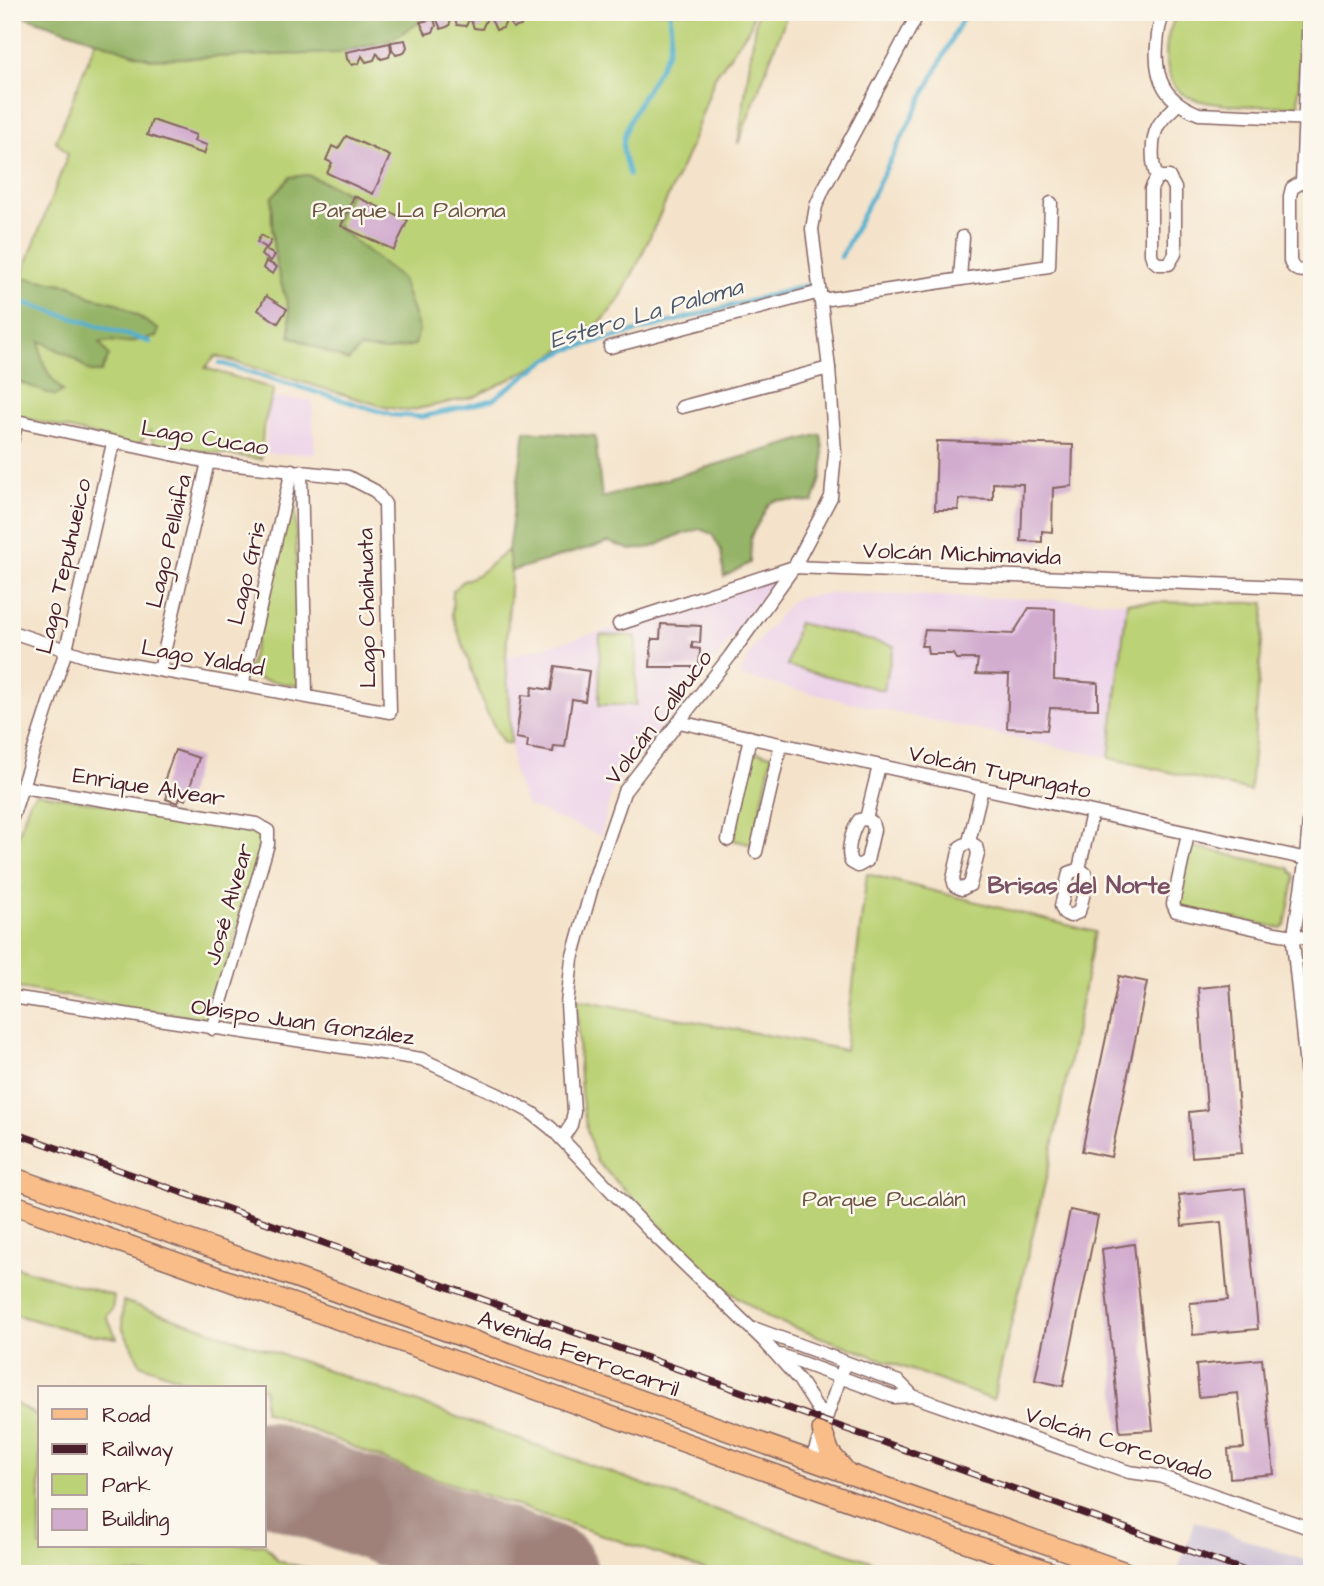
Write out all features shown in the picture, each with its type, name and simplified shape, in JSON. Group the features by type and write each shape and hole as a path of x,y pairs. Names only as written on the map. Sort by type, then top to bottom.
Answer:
{"main road":[{"name":"Avenida Ferrocarril","path":"12,1177 1130,1574"},
{"path":"12,1204 1056,1574"},
{"path":"823,1425 830,1453 849,1475"},
{"path":"802,1485 811,1462"}],"street":[{"name":"Volcán Calbuco","path":"562,1139 571,1125 574,1112 568,1004 572,959 624,792 794,568 824,514 833,487 835,453 827,338 813,234 816,206 919,12"},
{"path":"1165,12 1158,29 1158,72 1164,88 1178,104 1199,114 1308,119"},
{"path":"1310,12 1307,185 1292,188 1290,196 1290,261 1296,270 1307,270 1312,265"},
{"path":"1157,177 1169,177 1175,188 1175,254 1169,264 1163,265 1153,260 1151,254 1151,189 1157,177 1153,163 1155,134 1159,124 1178,104"},
{"path":"610,347 821,296 1049,266 1051,203"},
{"path":"960,279 962,237"},
{"path":"682,407 829,368"},
{"path":"12,442 15,421"},
{"name":"Lago Cucao","path":"15,421 208,462 348,477 375,491 385,504"},
{"name":"Lago Tepuhueico","path":"12,818 66,650 113,443"},
{"name":"Lago Pellaifa","path":"160,670 208,462"},
{"path":"296,471 306,696"},
{"name":"Lago Gris","path":"242,685 296,471"},
{"name":"Lago Chaihuata","path":"385,504 390,712"},
{"name":"Volcán Michimavida","path":"619,624 794,568 1312,588"},
{"name":"Lago Yaldad","path":"12,632 87,657 390,712"},
{"name":"Volcán Tupungato","path":"679,722 1309,859"},
{"path":"727,840 750,737"},
{"path":"756,852 780,744"},
{"path":"866,818 878,766"},
{"path":"1312,785 1309,859 1293,939 1310,1084 1312,1126"},
{"name":"Enrique Alvear","path":"22,787 256,824 268,831"},
{"path":"970,842 982,788"},
{"path":"1079,869 1092,813"},
{"name":"José Alvear","path":"213,1029 268,844 268,831"},
{"path":"1188,834 1173,904 1176,911 1293,939 1312,939"},
{"name":"Obispo Juan González","path":"12,997 429,1062 532,1113 562,1139 774,1352 799,1380 823,1425"},
{"name":"Obispo Juan González","path":"744,1322 764,1333 846,1363"},
{"name":"Obispo Juan González","path":"774,1352 840,1377"},
{"path":"811,1462 846,1363"},
{"name":"Volcán Corcovado","path":"846,1363 899,1382 913,1396"},
{"name":"Volcán Corcovado","path":"840,1377 894,1397 913,1396 1129,1472 1159,1476 1312,1530"}],"shaded area":[{"path":"272,398 312,400 315,454 267,453 267,414"},
{"path":"774,580 684,702 613,787 601,836 527,806 513,771 506,657 644,620"},
{"path":"832,593 1127,602 1109,758 739,676 751,651 790,602 797,598"},
{"path":"1195,1521 1312,1563 1312,1574 1177,1573"}],"green space":[{"path":"12,12 437,12 390,40 339,53 150,59"},
{"name":"Parque La Paloma","path":"107,12 753,12 750,27 715,77 690,148 639,261 619,300 603,320 540,364 474,397 408,411 385,407 216,356 205,368 274,389 263,428 261,459 157,445 153,442 150,431 137,446 12,415 12,302 68,154 56,141"},
{"path":"757,12 788,12 738,144"},
{"path":"1178,12 1302,12 1298,106 1216,104 1186,96 1177,89 1169,74 1166,51"},
{"path":"308,175 350,194 336,222 341,230 402,279 419,330 415,345 386,351 360,348 348,361 290,336 289,312 273,247 272,197 290,177"},
{"path":"12,276 71,285 91,297 117,303 159,330 156,337 125,343 100,343 109,356 101,372 90,372 74,358 40,341 41,356 46,369 63,391 55,396 12,379"},
{"path":"525,431 595,436 602,498 821,434 823,469 813,502 776,500 769,504 751,536 750,563 724,577 721,550 712,534 700,529 653,547 631,550 609,542 511,571 508,550"},
{"path":"293,489 295,491 299,686 247,677"},
{"path":"508,550 511,571 506,657 511,743 503,743 486,711 452,614 453,591"},
{"path":"1127,602 1265,603 1250,791 1109,758"},
{"path":"798,623 894,646 883,690 787,666"},
{"path":"600,635 636,636 636,705 599,705"},
{"path":"753,751 772,755 753,845 733,840"},
{"path":"36,793 260,830 264,839 213,1014 208,1020 12,987 12,854 30,800"},
{"path":"1195,847 1289,868 1295,877 1285,925 1281,928 1185,909 1180,901 1190,851"},
{"name":"Parque Pucalán","path":"867,874 1095,932 1050,1162 993,1400 771,1319 718,1284 597,1162 590,1143 580,1082 577,999 845,1050"},
{"path":"12,1266 114,1296 112,1309 106,1316 117,1338 81,1333 12,1314"},
{"path":"123,1301 327,1370 698,1504 910,1574 717,1574 408,1469 266,1412 266,1386 200,1386 140,1364 122,1327"},
{"path":"12,1402 38,1416 38,1548 266,1546 278,1561 329,1574 12,1574"}],"building":[{"path":"456,12 472,13 466,26 457,25"},
{"path":"522,12 521,26 513,28 507,15"},
{"path":"450,13 449,26 441,29 435,16"},
{"path":"473,14 488,16 482,29 474,28 471,21"},
{"path":"505,14 503,28 496,30 490,17"},
{"path":"434,19 436,26 433,32 426,34 420,22"},
{"path":"405,40 407,47 404,53 396,55 391,42"},
{"path":"390,43 389,57 381,59 377,53 374,60 366,62 362,56 359,63 352,65 347,59 346,52"},
{"path":"152,120 196,135 194,141 207,145 204,154 147,135"},
{"path":"346,136 390,156 373,194 327,173 332,163 326,160 332,146 338,149"},
{"path":"354,196 408,220 394,250 341,226"},
{"path":"261,235 271,241 267,248 257,242"},
{"path":"264,249 275,255 271,261 261,255"},
{"path":"266,261 277,267 273,274 263,268"},
{"path":"266,296 287,309 278,323 258,310"},
{"path":"937,441 1073,445 1072,486 1053,488 1052,532 1042,531 1042,542 1021,541 1023,484 993,483 993,500 959,499 958,510 935,510"},
{"path":"1029,608 1055,609 1054,680 1098,683 1098,709 1050,708 1047,730 1007,728 1009,675 976,674 978,659 956,659 953,654 928,654 927,646 921,646 925,630 1013,634"},
{"path":"661,624 701,626 700,643 692,642 692,648 700,649 699,667 650,667 652,639 660,639"},
{"path":"555,666 589,671 585,701 572,699 565,747 554,746 553,752 527,748 528,740 516,738 522,695 531,696 532,687 551,690"},
{"path":"175,750 199,758 186,800 180,798 178,803 166,799 168,793 161,790"},
{"path":"1119,976 1147,982 1111,1157 1082,1151"},
{"path":"1230,985 1242,1153 1192,1157 1189,1112 1207,1110 1198,988"},
{"path":"1245,1188 1258,1329 1193,1335 1190,1303 1228,1300 1221,1222 1182,1226 1179,1195"},
{"path":"1070,1210 1098,1216 1063,1386 1035,1380"},
{"path":"1134,1244 1153,1430 1120,1432 1102,1249"},
{"path":"1262,1359 1274,1474 1230,1478 1228,1449 1244,1448 1238,1393 1199,1397 1196,1365"}],"waterway":[{"path":"629,175 623,151 624,137 668,50 671,36 670,12"},
{"name":"Estero La Paloma","path":"841,257 966,12"},
{"name":"Estero La Paloma","path":"220,363 392,415 422,417 492,400 548,359 570,349 809,285"},
{"name":"Estero La Paloma","path":"12,299 150,342"}],"runway":[{"path":"266,1472 548,1574"}],"railway":[{"path":"12,1132 1254,1574"}],"district":[{"name":"Brisas del Norte","path":"1078,885"}]}
